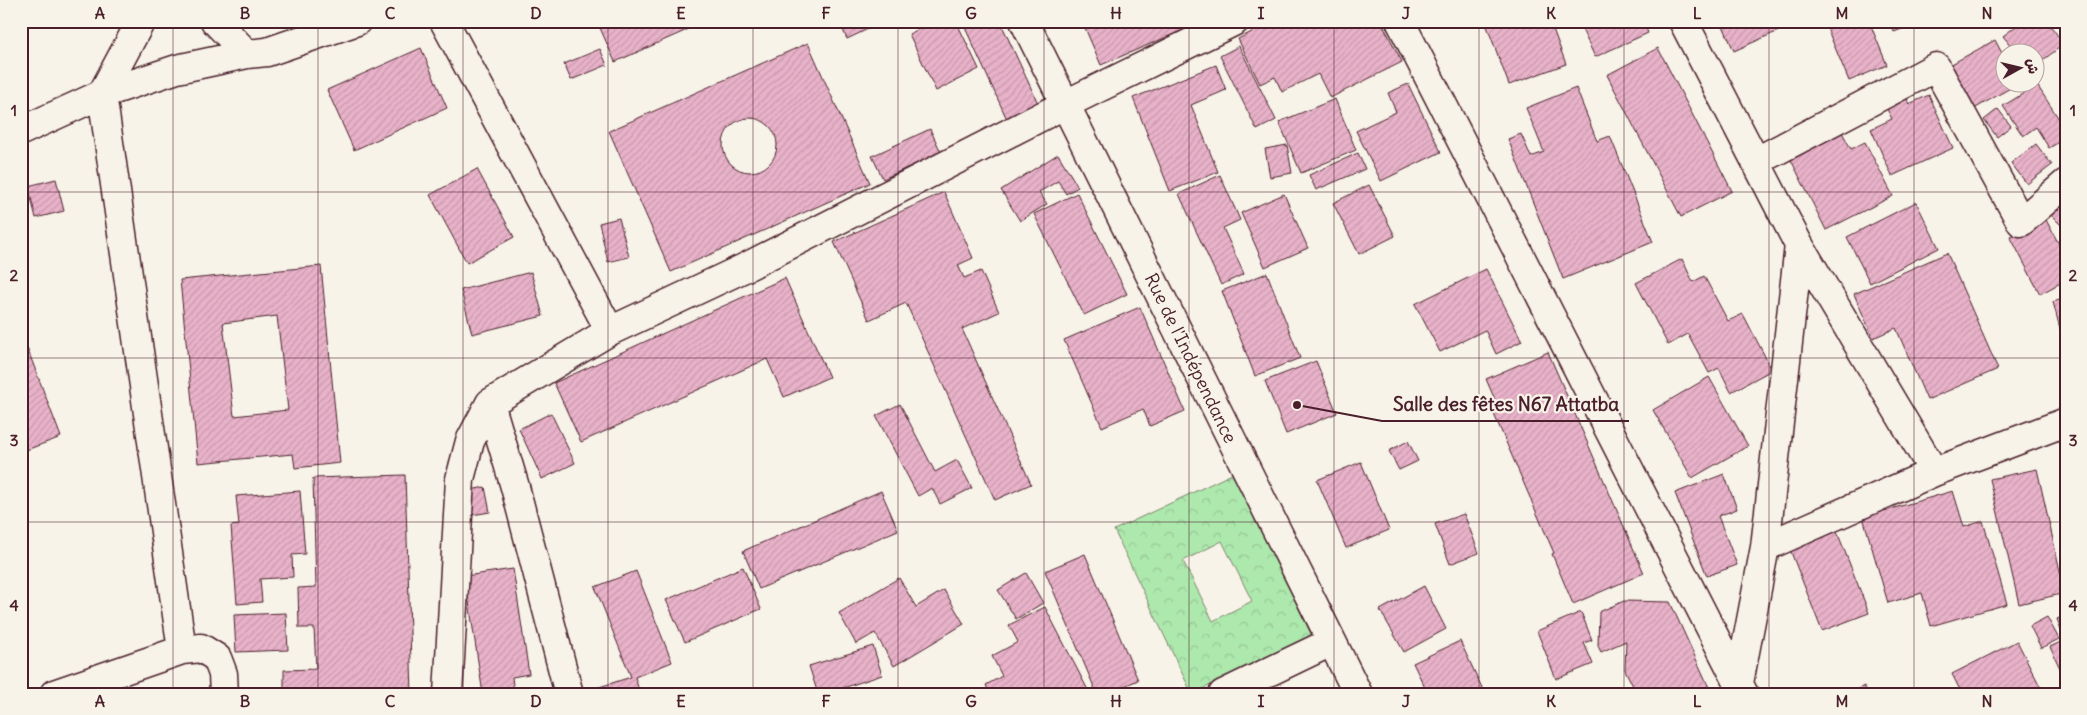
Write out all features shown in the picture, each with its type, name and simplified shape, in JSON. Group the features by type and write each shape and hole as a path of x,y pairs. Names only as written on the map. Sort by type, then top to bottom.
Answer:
{"street":[{"path":"141,21 102,94 182,650"},
{"path":"215,21 247,54"},
{"path":"21,131 102,94 177,69 247,54 267,52 357,21"},
{"path":"444,21 610,331"},
{"name":"Rue de l'Indépendance","path":"1024,21 1358,694"},
{"path":"448,694 460,479 470,441 490,403 610,331 744,268 1066,104 1235,21"},
{"path":"1400,21 1742,689"},
{"path":"1683,21 1799,246 1934,472"},
{"path":"1756,160 1936,67 2021,222 2066,183"},
{"path":"1742,689 1765,547 1799,246"},
{"path":"490,403 515,487 569,694"},
{"path":"1765,547 1934,472 2066,422"},
{"path":"1224,694 1331,642"},
{"path":"54,694 182,650 201,648 217,658 223,674 224,694"}],"green space":[{"path":"1234,473 1312,636 1192,694 1114,530","holes":["1222,541 1252,601 1213,621 1183,561"]}],"building":[{"path":"597,21 684,21 687,30 615,62"},
{"path":"839,21 885,21 847,39"},
{"path":"935,21 956,21 979,69 936,91 909,34"},
{"path":"962,21 1000,21 1043,114 1011,128"},
{"path":"1082,21 1215,21 1193,35 1190,27 1101,65"},
{"path":"1273,21 1381,21 1402,62 1330,98 1318,74 1282,92 1275,77 1260,84 1238,39"},
{"path":"1485,21 1550,21 1566,64 1509,85"},
{"path":"1578,21 1643,21 1648,33 1595,57"},
{"path":"1721,21 1783,21 1785,28 1734,51"},
{"path":"1824,21 1869,21 1887,65 1849,81"},
{"path":"1891,21 1923,21 1894,32"},
{"path":"2023,21 2047,21 2064,44 2044,59 2044,42 2008,42 2003,36"},
{"path":"2056,21 2066,21 2066,36"},
{"path":"1995,40 1994,92 2003,92 1974,109 1948,66"},
{"path":"808,43 870,183 671,272 609,131"},
{"path":"1239,46 1276,120 1257,130 1220,56"},
{"path":"421,48 447,108 354,150 327,90"},
{"path":"1658,48 1732,191 1681,217 1607,75"},
{"path":"600,49 607,65 571,80 564,64"},
{"path":"1216,65 1226,90 1191,105 1218,172 1170,191 1133,98"},
{"path":"1408,84 1441,152 1381,181 1356,131 1396,112 1388,93"},
{"path":"1576,88 1597,141 1610,136 1653,242 1563,279 1508,139 1521,134 1531,157 1544,152 1526,108"},
{"path":"2026,92 2042,92 2066,130 2066,138 2049,148 2036,127 2023,136 2003,106"},
{"path":"1929,95 1953,148 1892,176 1871,129 1892,119 1885,105 1906,96 1909,104"},
{"path":"1335,99 1356,150 1301,173 1279,122"},
{"path":"1829,108 1851,149 1865,142 1893,196 1826,230 1778,134"},
{"path":"1998,109 2011,126 1997,137 1984,120"},
{"path":"745,118 755,118 769,126 775,135 777,145 775,155 769,164 755,172 745,172 735,167 728,160 723,150 723,140 728,130 735,123"},
{"path":"930,129 941,152 883,179 872,156"},
{"path":"2036,144 2052,165 2027,184 2011,163"},
{"path":"1287,145 1292,173 1270,177 1265,149"},
{"path":"1358,153 1365,169 1316,190 1309,175"},
{"path":"1058,154 1078,187 1066,194 1058,181 1039,192 1047,204 1020,221 1001,190"},
{"path":"477,169 514,237 467,263 430,195"},
{"path":"1220,175 1240,220 1223,228 1244,274 1221,285 1179,194"},
{"path":"56,179 64,211 36,218 28,186"},
{"path":"2066,179 2066,230 2040,204"},
{"path":"1369,185 1395,236 1359,254 1333,203"},
{"path":"944,192 973,258 958,265 964,278 981,271 999,312 962,329 1031,484 995,500 906,303 869,320 834,242"},
{"path":"1077,193 1127,294 1084,315 1034,214"},
{"path":"1284,194 1308,248 1265,267 1241,213"},
{"path":"1916,202 1939,248 1870,283 1847,237"},
{"path":"619,218 629,257 608,262 599,223"},
{"path":"2045,218 2062,250 2066,248 2066,280 2040,294 2010,236"},
{"path":"1947,253 1998,369 1927,400 1896,328 1873,338 1854,294"},
{"path":"1682,259 1693,282 1704,276 1728,321 1743,314 1772,370 1731,392 1719,368 1709,373 1688,334 1668,345 1636,283"},
{"path":"321,266 340,463 295,468 293,454 198,463 180,280","holes":["277,316 288,410 234,416 223,323"]},
{"path":"1486,269 1522,341 1496,354 1485,330 1440,352 1415,304"},
{"path":"531,272 543,316 472,334 461,290"},
{"path":"1267,273 1300,358 1255,376 1222,291"},
{"path":"785,278 829,377 784,397 767,359 581,442 554,383"},
{"path":"2066,298 2066,351 2053,302"},
{"path":"1140,307 1185,411 1150,426 1143,409 1102,427 1064,340"},
{"path":"21,332 61,437 21,452"},
{"path":"1548,352 1644,573 1573,604 1552,554 1554,553 1493,412 1499,409 1486,379"},
{"path":"1316,361 1337,413 1286,434 1265,381"},
{"path":"1709,377 1748,446 1692,478 1653,410"},
{"path":"900,404 935,472 957,460 972,488 940,504 932,488 918,496 876,416"},
{"path":"551,413 575,463 542,479 519,429"},
{"path":"1408,441 1418,461 1399,470 1389,451"},
{"path":"1361,462 1389,530 1346,548 1317,480"},
{"path":"2037,469 2065,593 2019,604 1990,479"},
{"path":"1724,474 1737,509 1718,516 1737,565 1707,576 1675,493"},
{"path":"405,475 412,694 284,694 284,670 316,669 314,628 299,628 298,588 316,587 313,478"},
{"path":"485,487 490,512 466,516 461,492"},
{"path":"300,491 305,554 292,555 293,577 260,579 262,602 237,604 231,526 239,525 236,496"},
{"path":"881,491 898,530 759,589 743,551"},
{"path":"1953,491 1964,527 1983,521 2007,604 1931,626 1922,593 1888,603 1863,517"},
{"path":"1464,514 1479,553 1450,564 1435,524"},
{"path":"1836,529 1869,613 1822,631 1789,547"},
{"path":"1085,554 1138,680 1106,694 1097,694 1045,571"},
{"path":"743,567 761,609 685,642 666,600"},
{"path":"513,569 529,674 512,677 514,694 483,694 465,576"},
{"path":"636,571 672,662 635,677 640,694 591,694 590,690 631,677 595,587"},
{"path":"1026,573 1043,603 1016,619 998,590"},
{"path":"899,578 916,607 944,590 964,624 894,666 875,633 856,644 839,613"},
{"path":"1424,586 1446,629 1404,652 1380,610"},
{"path":"1624,601 1670,602 1712,694 1637,694 1625,670 1626,641 1601,652 1598,646 1599,612"},
{"path":"1045,607 1090,694 990,694 986,685 1002,676 992,656 1018,642 1009,625"},
{"path":"1581,612 1592,640 1584,643 1593,664 1556,679 1537,631"},
{"path":"286,613 288,650 236,652 234,615"},
{"path":"2066,615 2066,681 2050,647 2065,640 2057,619"},
{"path":"2047,617 2059,639 2041,648 2030,626"},
{"path":"1460,641 1485,694 1428,694 1413,663"},
{"path":"2017,641 2044,694 1962,694 1952,674"},
{"path":"873,646 882,675 825,694 818,694 809,666"},
{"path":"1864,686 1868,694 1849,694"}],"place":[{"name":"Salle des fêtes N67 Attatba","path":"1297,405"}]}
